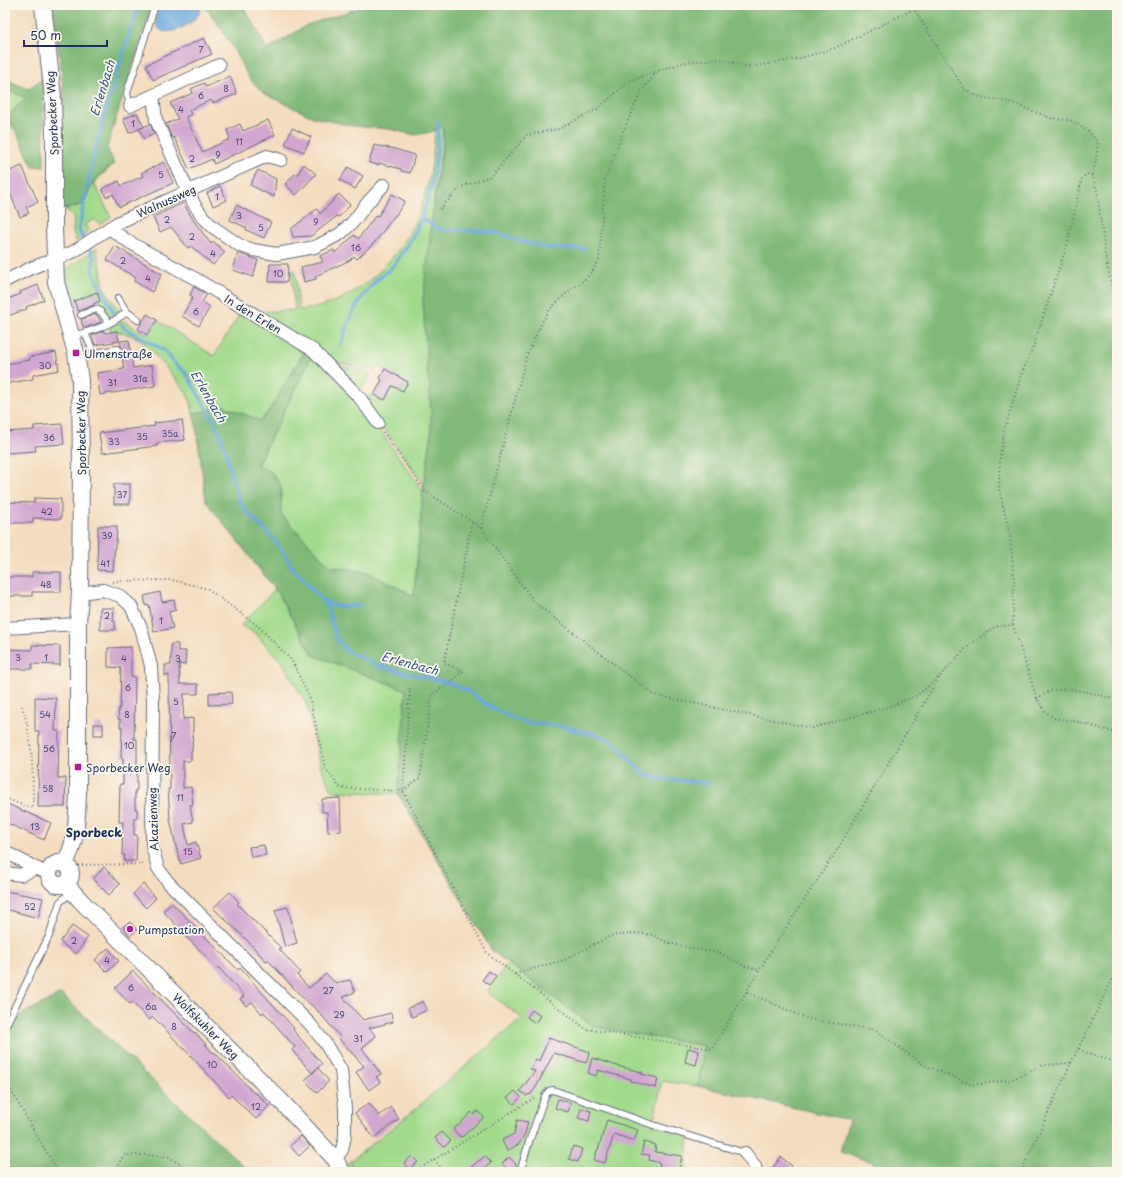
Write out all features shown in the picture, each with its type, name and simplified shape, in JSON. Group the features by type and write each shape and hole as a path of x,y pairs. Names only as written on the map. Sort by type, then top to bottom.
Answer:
{"street":[{"name":"Sporbecker Weg","path":"44,5 53,98 56,282 78,334 78,364 82,408 80,594 78,624 78,793 77,820 71,853 71,864"},
{"path":"130,106 219,65"},
{"path":"153,96 156,120 194,204 203,217 213,227 239,245 253,250 277,254 314,247 340,234 352,223 384,185"},
{"name":"Walnussweg","path":"55,258 80,248 117,223 267,156 281,160"},
{"name":"In den Erlen","path":"109,228 129,242 194,278 313,350 360,398 378,423"},
{"path":"5,280 55,258"},
{"path":"80,594 103,590"},
{"name":"Akazienweg","path":"103,590 120,596 130,606 141,628 151,666 153,701 152,846 156,863 162,876 310,1024 325,1043 341,1070 345,1108 345,1136 338,1166"},
{"path":"5,628 78,624"},
{"name":"Wolfskuhler Weg","path":"5,852 42,870 50,880 57,885 69,888 280,1100 338,1166"},
{"path":"5,873 21,875 50,868 56,862 71,864 69,866 71,876 69,880 69,888"},
{"path":"745,1153 755,1166 756,1172"}],"lane":[{"path":"130,106 126,93 155,5"},
{"path":"118,298 127,312 138,320"},
{"path":"81,315 96,310 100,311 109,323"},
{"path":"118,349 95,353 78,334 109,323 127,312"},
{"path":"5,1027 50,936 60,902 69,888"},
{"path":"520,1172 545,1096 549,1091 553,1090 653,1125 723,1145 745,1153"}],"path":[{"path":"440,209 461,187 491,176 527,135 559,129 597,109 630,81 686,62 720,59 750,68 796,59 835,48 914,9 964,89 980,96 1010,102 1053,120 1070,120 1088,131 1098,143 1092,175 1097,191 1103,241 1117,311"},
{"path":"481,528 527,355 542,322 551,308 592,272 599,260 605,180 624,129 638,98 657,71"},
{"path":"1092,175 1086,174 1082,179 1067,245 1034,344 1022,373 1004,431 1000,457 999,489 1010,536 1014,572 1012,625 1037,699 1046,712 1054,718 1075,721 1117,733"},
{"path":"378,423 425,492 481,528 534,602 654,695 812,728 888,707 918,695 940,676 966,648 996,626 1012,625"},
{"path":"103,590 115,581 173,580 208,589 259,627 292,661 310,699 325,768 340,788 402,791 420,778 432,694 450,683 463,671 444,663 472,521"},
{"path":"410,688 402,791 487,952 586,1029 712,1049 760,970 835,853 940,676"},
{"path":"1037,699 1052,691 1064,689 1096,694 1117,700"},
{"path":"5,798 33,808 31,745 22,706"},
{"path":"71,864 141,865 156,863"},
{"path":"516,974 564,960 610,936 637,933 653,935 666,942 694,949 720,953 745,966 760,970"},
{"path":"1021,1172 1071,1063 1117,970"},
{"path":"747,992 808,1019 875,1030 924,1065 972,1085 1010,1080 1044,1065 1071,1063"},
{"path":"1079,1049 1093,1056 1117,1062"},
{"path":"5,1080 58,1172"},
{"path":"414,1172 532,1099 539,1095 545,1096"},
{"path":"114,1172 124,1155 146,1154 170,1157 192,1172"},
{"path":"434,1160 445,1172"},
{"path":"27,1172 56,1169"}],"green space":[{"path":"53,5 152,5 107,147 114,164 102,173 95,181 89,190 84,204 62,210 63,86"},
{"path":"203,5 242,5 257,29 267,50 307,25 368,5 1117,5 1117,1172 872,1172 875,1163 840,1152 849,1120 698,1086 704,1046 592,1026 492,951 398,794 406,690 313,655 275,589 206,501 196,425 193,413 208,411 219,404 261,421 274,403 306,349 313,354 257,465 272,472 281,486 281,515 330,566 367,572 414,596 423,491 431,438 430,385 427,369 423,299 435,193 444,140 443,126 431,132 415,135 389,129 353,126 313,117 263,93 249,78 232,46 211,14"},
{"path":"43,78 44,166 33,167 14,127 7,118 25,98 5,88 5,79 28,89"},
{"path":"5,88 25,98 7,117 14,127 5,135"},
{"path":"443,126 442,146 434,197 432,227 427,369 430,385 431,438 424,485 373,413 368,403 369,395 374,395 385,400 392,386 403,391 408,383 379,366 374,371 371,369 328,361 259,312 295,310 291,271 295,270 299,310 318,307 336,301 369,281 384,267 407,236 416,219 430,176 435,130"},
{"path":"114,164 94,183 111,217 100,225 94,219 85,225 89,231 76,241 73,231 74,218 66,209 84,204 89,190 98,177"},
{"path":"97,248 104,287 119,311 112,317 106,315 96,292 72,302 66,280 65,270"},
{"path":"241,312 306,349 274,403 261,421 219,404 208,411 193,413 191,403 185,390 152,351 138,338 117,331 111,332 109,326 124,321 147,335 157,320 214,356"},
{"path":"313,354 369,415 423,491 414,596 367,572 330,566 281,514 281,486 257,465"},
{"path":"331,364 370,373 368,381 358,390"},
{"path":"275,589 313,655 406,690 398,794 332,791 321,767 306,703 285,666 256,634 241,625"},
{"path":"508,963 592,1026 705,1046 698,1086 662,1081 653,1124 689,1135 686,1172 353,1172 347,1164 408,1115 522,1018 487,992"},
{"path":"61,994 250,1172 5,1172 5,1023"}],"water":[{"path":"160,5 200,5 200,10 197,16 185,26 169,32 162,31 158,27 156,20"}],"building":[{"path":"204,38 212,54 153,80 146,65"},
{"path":"230,76 237,94 213,103 211,100 189,110 191,114 186,117 202,152 230,139 227,130 240,124 243,131 268,120 275,135 214,164 212,159 189,169 174,137 172,138 166,124 178,119 170,103 193,93 191,89 204,83 206,87"},
{"path":"137,113 144,127 129,133 123,119"},
{"path":"150,124 154,134 144,139 139,129"},
{"path":"292,128 311,137 304,152 285,144"},
{"path":"374,145 388,147 415,155 410,173 379,163 379,165 369,163"},
{"path":"164,162 173,183 119,207 113,194 106,197 102,189 119,181 121,186 143,176 141,173"},
{"path":"304,164 316,174 296,195 285,184 295,174 297,175"},
{"path":"22,166 38,202 26,207 29,213 20,217 5,181 5,173"},
{"path":"348,167 363,176 355,189 340,180"},
{"path":"258,170 276,179 274,197 250,185"},
{"path":"220,186 227,200 213,206 207,193"},
{"path":"339,194 350,205 339,217 337,216 311,236 293,237 291,229 317,209 320,214"},
{"path":"392,194 405,201 375,242 357,259 354,256 350,260 316,276 316,279 304,282 301,267 323,262 320,256 334,250 335,253 354,235 358,239 376,215 378,216"},
{"path":"183,203 211,244 213,241 225,252 213,265 191,246 188,248 171,227 160,232 153,217"},
{"path":"236,205 271,222 264,238 246,230 247,228 230,220"},
{"path":"115,246 162,274 152,292 134,281 136,278 107,260"},
{"path":"238,253 258,260 253,277 233,270"},
{"path":"270,264 288,264 287,282 269,282"},
{"path":"38,285 44,300 26,307 27,309 5,317 5,300"},
{"path":"194,287 207,294 202,302 210,307 199,326 182,316 193,297 190,295"},
{"path":"97,292 100,301 78,311 74,301"},
{"path":"96,314 101,322 84,328 81,321 82,319"},
{"path":"147,314 157,320 147,335 138,329"},
{"path":"104,331 105,333 117,331 119,341 95,345 92,335"},
{"path":"129,340 133,368 152,365 155,386 100,395 97,373 124,369 120,341"},
{"path":"56,352 59,370 33,375 33,379 5,384 5,364 30,360 29,357"},
{"path":"385,369 408,382 403,391 392,386 385,400 374,395 382,380 380,378"},
{"path":"182,420 185,440 157,443 157,446 102,453 99,433 155,426 154,423"},
{"path":"62,424 64,444 35,446 36,451 5,453 5,432 34,430 34,426"},
{"path":"114,484 130,484 130,504 114,504"},
{"path":"34,498 61,499 61,519 33,518 33,523 5,523 5,502 34,503"},
{"path":"98,526 117,526 113,571 97,570"},
{"path":"32,572 61,572 61,592 32,592 32,596 5,596 5,577 32,577"},
{"path":"160,592 162,602 174,600 176,610 169,612 173,628 154,632 149,605 146,606 144,596"},
{"path":"100,608 114,608 113,621 115,621 115,630 100,630"},
{"path":"171,644 178,644 178,651 186,651 185,665 179,664 180,684 198,684 198,694 184,694 183,719 193,718 193,728 191,761 183,761 183,788 191,787 193,805 190,805 193,822 184,824 188,845 196,842 201,858 181,864 170,819 168,789 170,789 169,675 165,676 165,665 171,665"},
{"path":"32,645 60,646 60,665 32,664 32,669 5,669 5,649 32,650"},
{"path":"131,647 131,677 135,677 134,739 137,739 137,790 135,790 135,809 137,809 137,818 134,818 134,835 137,835 136,861 124,861 125,855 122,855 123,822 119,822 120,784 123,784 123,759 121,758 122,727 120,727 120,719 118,719 120,708 121,668 108,667 108,648"},
{"path":"231,692 232,704 209,705 209,693"},
{"path":"35,697 56,698 55,731 59,731 58,778 66,778 65,807 38,807 39,731 35,731"},
{"path":"94,724 103,724 103,735 94,735"},
{"path":"340,798 341,831 328,832 327,812 322,812 322,799"},
{"path":"5,803 51,823 44,840 5,822"},
{"path":"264,845 266,855 251,857 249,847"},
{"path":"104,867 120,884 109,895 93,879"},
{"path":"143,884 156,898 146,908 133,894"},
{"path":"5,891 43,898 38,918 5,909"},
{"path":"230,892 239,902 237,904 281,948 279,949 300,972 297,975 309,988 326,974 336,983 350,980 355,992 343,997 363,1020 391,1013 393,1022 369,1028 376,1036 362,1048 381,1074 376,1077 380,1082 369,1090 356,1072 364,1066 339,1039 341,1038 318,1011 301,996 268,960 266,961 245,938 213,908"},
{"path":"172,903 238,970 240,968 294,1028 293,1030 322,1064 312,1073 292,1050 295,1047 264,1012 262,1014 252,1002 246,1006 240,999 244,996 219,968 177,928 178,927 163,911"},
{"path":"288,907 297,943 285,947 275,910"},
{"name":"Pumpstation","path":"130,922 137,930 130,936 123,927"},
{"path":"72,926 88,937 76,954 60,942"},
{"path":"108,948 119,961 107,972 95,960"},
{"path":"133,971 194,1033 195,1032 213,1053 214,1052 255,1094 256,1093 269,1106 256,1119 231,1095 229,1097 153,1017 149,1020 132,1002 130,1004 115,988"},
{"path":"489,971 496,976 489,985 482,980"},
{"path":"423,1001 427,1010 412,1017 408,1008"},
{"path":"532,1010 540,1016 535,1023 527,1017"},
{"path":"549,1038 590,1052 586,1063 554,1053 535,1089 530,1095 529,1094 527,1096 520,1091 535,1071 530,1069 536,1059 539,1061"},
{"path":"688,1048 699,1051 696,1065 685,1062"},
{"path":"592,1058 658,1078 656,1088 598,1070 596,1076 588,1073"},
{"path":"318,1068 329,1081 317,1093 305,1080"},
{"path":"515,1091 521,1097 514,1104 507,1098"},
{"path":"558,1099 571,1103 568,1112 555,1108"},
{"path":"369,1103 379,1116 391,1107 399,1119 374,1138 355,1113"},
{"path":"581,1108 591,1111 589,1121 578,1118"},
{"path":"477,1111 484,1117 462,1137 460,1137 453,1129 471,1112 474,1115"},
{"path":"517,1120 528,1122 525,1134 519,1144 507,1151 502,1140 514,1134"},
{"path":"607,1120 638,1130 634,1141 614,1134 605,1163 594,1160"},
{"path":"442,1132 451,1141 444,1147 435,1138"},
{"path":"301,1136 310,1146 299,1156 290,1146"},
{"path":"644,1142 656,1145 655,1152 682,1156 679,1170 659,1167 660,1163 649,1160 650,1155 641,1154"},
{"path":"573,1146 582,1149 578,1162 569,1159"},
{"path":"412,1156 418,1162 409,1169 404,1163"},
{"path":"485,1156 491,1163 480,1172 465,1172"},
{"path":"509,1157 516,1164 510,1172 502,1164"},
{"path":"781,1157 792,1166 787,1172 769,1172"}],"waterway":[{"name":"Erlenbach","path":"114,313 92,271 94,257 80,233 79,228 95,148 138,5"},
{"path":"341,346 350,318 359,302 370,287 391,268 404,251 420,221 426,205 434,173 439,122"},
{"path":"422,219 442,230 485,231 549,248 585,249"},
{"name":"Erlenbach","path":"122,325 126,329 165,351 175,364 186,373 216,425 222,439 239,501 246,511 270,535 292,567 323,601 329,612 337,639 344,649 378,666 450,683 468,691 490,707 518,720 565,727 600,736 611,741 620,748 632,763 646,775 663,779 708,783"},
{"path":"324,601 333,605 360,605"}],"place":[{"name":"Ulmenstraße","path":"76,353"},
{"name":"Sporbecker Weg","path":"78,767"},
{"name":"Pumpstation","path":"130,929"}],"district":[{"name":"Sporbeck","path":"94,832"}]}
